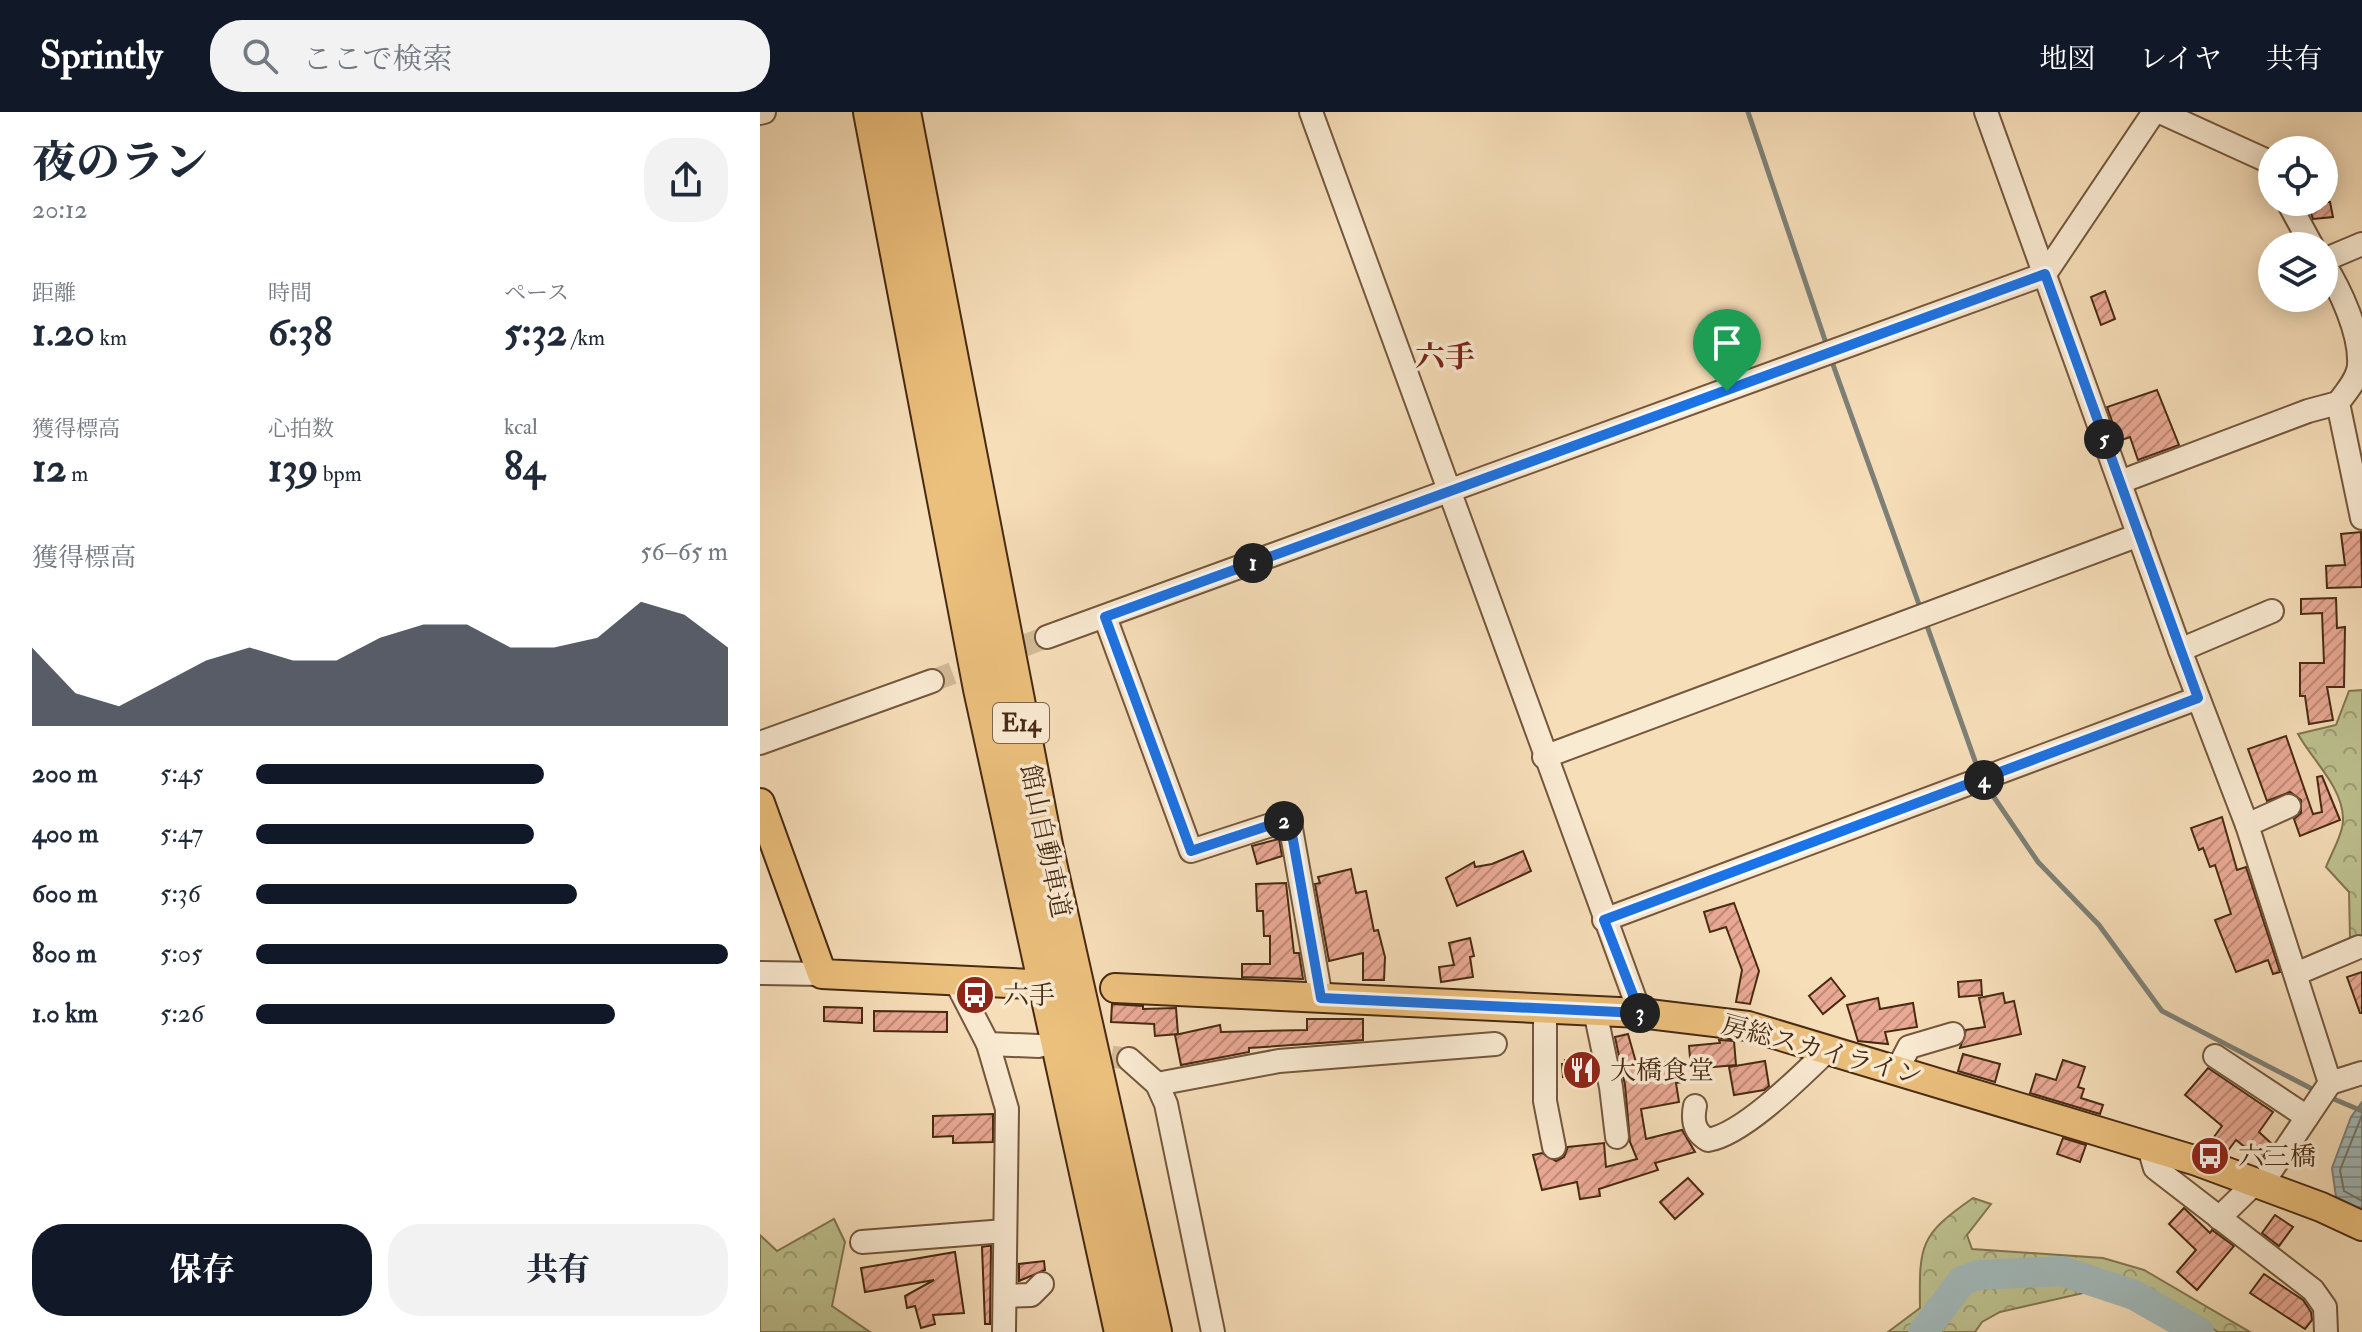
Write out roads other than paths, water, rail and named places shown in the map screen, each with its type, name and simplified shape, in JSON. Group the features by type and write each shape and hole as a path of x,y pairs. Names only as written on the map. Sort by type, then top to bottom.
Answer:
{"highway":[{"name":"館山自動車道","path":"881,113 981,689 1122,1332"},
{"name":"館山自動車道","path":"881,113 1154,1332"}],"main road":[{"path":"760,803 822,974 1031,984"},
{"name":"房総スカイライン","path":"1115,988 1640,1013 1748,1026 2156,1148 2259,1183 2362,1226"}],"street":[{"path":"1311,112 1640,1013"},
{"path":"1986,112 2180,650 2247,825 2298,973 2329,1085"},
{"path":"1047,637 2045,274 2157,112 2258,157"},
{"path":"2338,255 2362,244"},
{"path":"2120,482 2308,411 2338,403 2359,367 2351,324 2338,294"},
{"path":"2338,403 2362,518"},
{"path":"1544,757 1924,618 2139,535"},
{"path":"2180,650 2272,611"},
{"path":"1105,617 1191,851 1283,821 1290,823 1321,998"},
{"path":"760,743 932,681"},
{"path":"1604,920 2198,698"},
{"path":"2247,825 2289,806"},
{"path":"2298,973 2359,947"},
{"path":"760,973 822,974"},
{"path":"955,980 988,1044 1007,1109 1004,1332"},
{"path":"1545,1009 1545,1101 1554,1147"},
{"path":"1595,1011 1611,1087 1617,1137"},
{"path":"1897,1070 1909,1047 1953,1034"},
{"path":"988,1044 1039,1046"},
{"path":"1157,1084 1279,1061 1495,1044"},
{"path":"1695,1106 1693,1118 1697,1132 1708,1140 1716,1139 1754,1115 1828,1050"},
{"path":"2215,1056 2309,1115"},
{"path":"1129,1059 1157,1084 1166,1104 1213,1332"},
{"path":"2219,1218 2259,1183 2329,1085 2362,1073"},
{"path":"2156,1148 2152,1158 2155,1168 2313,1290 2325,1307 2326,1332"},
{"path":"862,1242 1005,1231"},
{"path":"1005,1296 1031,1295 1042,1284"}],"water":[{"path":"2362,1102 2362,1210 2336,1197 2332,1168 2351,1117"}],"waterway":[{"path":"1748,112 1827,346"},
{"path":"1831,359 1921,610"},
{"path":"1926,623 1979,772"},
{"path":"1985,784 2038,862 2099,925 2162,1011 2316,1091"},
{"path":"2329,1097 2362,1111"},
{"path":"1923,1332 1962,1281 1978,1275 2062,1271 2134,1295 2199,1332"}],"tunnel":[{"path":"932,681 1047,637"},
{"path":"1079,1052 1129,1059"}],"place":[{"name":"六手","path":"975,995"},
{"name":"大橋食堂","path":"1582,1070"},
{"name":"六三橋","path":"2210,1156"}],"district":[{"name":"六手","path":"1445,357"}]}
